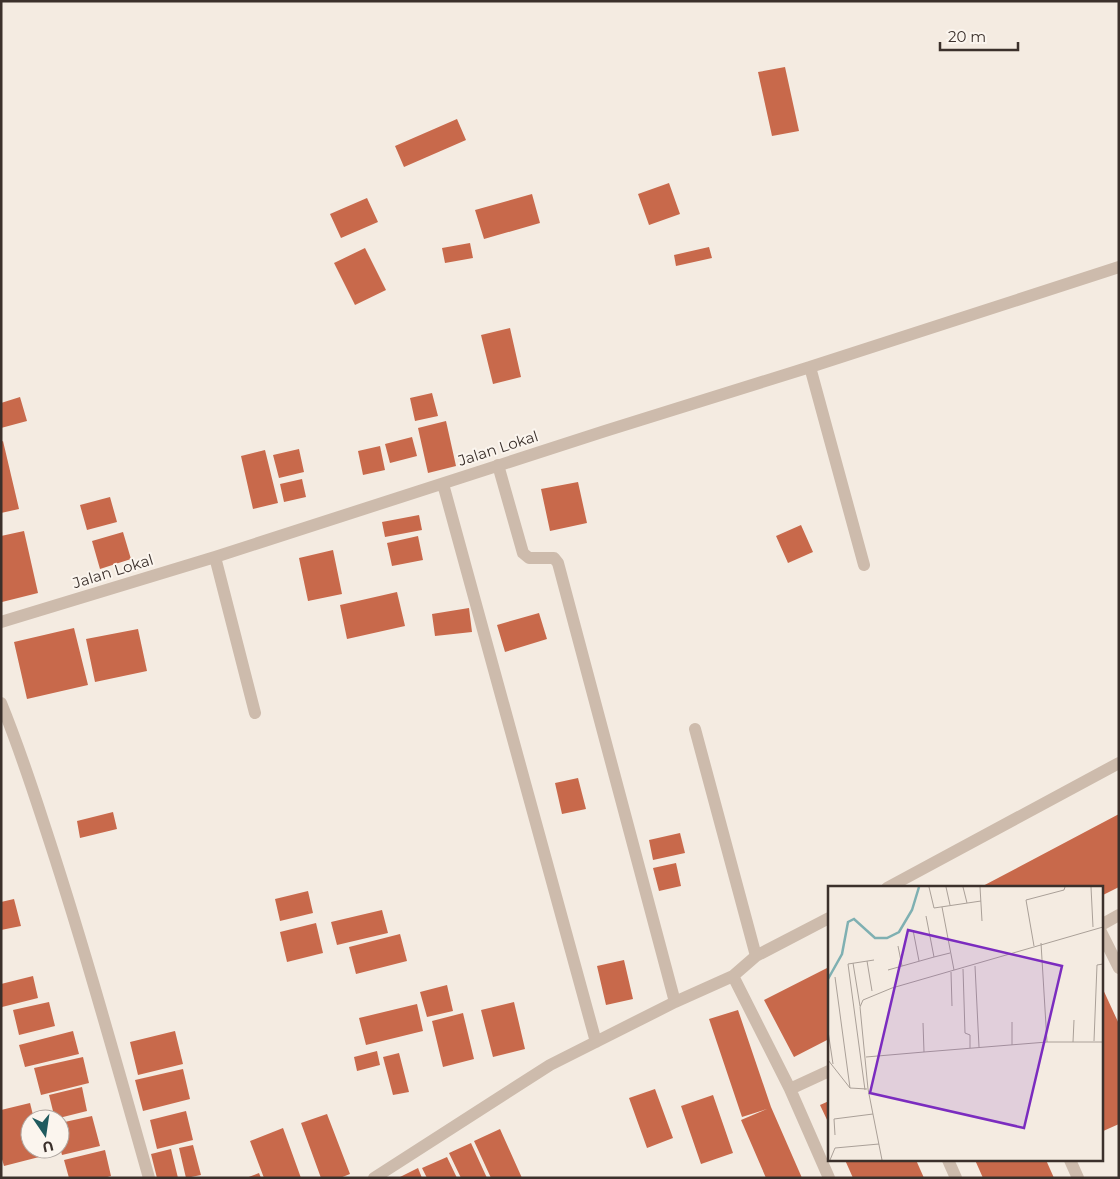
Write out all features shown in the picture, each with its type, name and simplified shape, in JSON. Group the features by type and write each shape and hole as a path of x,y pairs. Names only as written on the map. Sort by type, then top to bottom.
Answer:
{"street":[{"name":"Jalan Lokal","path":"1,622 215,557 1119,267"},
{"path":"810,367 864,565"},
{"path":"498,465 523,553 529,558 554,558 558,563 675,1002"},
{"path":"442,484 596,1042"},
{"path":"215,557 255,713"},
{"path":"1,703 15,737 63,880 108,1030 148,1178"},
{"path":"695,730 756,956"},
{"path":"890,886 1119,763"},
{"path":"1102,924 1119,915"},
{"path":"374,1178 550,1065 675,1002 733,976 756,956 828,919"},
{"path":"1102,934 1119,968"},
{"path":"733,976 790,1089 829,1178"},
{"path":"790,1089 828,1071"},
{"path":"949,1162 956,1178"},
{"path":"1071,1162 1078,1178"}],"building":[{"path":"785,67 799,131 772,136 758,72"},
{"path":"457,119 466,140 404,167 395,146"},
{"path":"669,183 680,214 649,225 638,194"},
{"path":"532,194 540,223 484,239 475,210"},
{"path":"367,198 378,222 341,238 330,214"},
{"path":"470,243 473,258 445,263 442,248"},
{"path":"709,247 712,258 676,266 674,255"},
{"path":"365,248 386,290 355,305 334,263"},
{"path":"510,328 521,377 493,384 481,335"},
{"path":"432,393 438,416 415,421 410,398"},
{"path":"20,397 27,421 1,428 1,403"},
{"path":"446,421 456,466 428,473 418,428"},
{"path":"412,437 417,456 390,463 385,444"},
{"path":"3,441 19,509 1,513 1,442"},
{"path":"380,446 385,470 363,475 358,451"},
{"path":"299,449 304,472 279,478 273,455"},
{"path":"265,450 278,503 253,509 241,456"},
{"path":"302,479 306,497 284,502 280,484"},
{"path":"578,482 587,523 550,531 541,489"},
{"path":"110,497 117,522 87,530 80,505"},
{"path":"419,515 422,530 385,537 382,522"},
{"path":"801,525 813,552 788,563 776,536"},
{"path":"24,531 38,593 2,602 1,536"},
{"path":"123,532 131,559 100,569 92,541"},
{"path":"418,536 423,560 392,566 387,543"},
{"path":"333,550 342,594 308,601 299,558"},
{"path":"397,592 405,626 347,639 340,605"},
{"path":"469,608 472,632 435,636 432,614"},
{"path":"539,613 547,639 505,652 497,625"},
{"path":"74,628 88,685 27,699 14,642"},
{"path":"138,629 147,671 95,682 86,639"},
{"path":"578,778 586,809 562,814 555,783"},
{"path":"113,812 117,829 80,838 77,821"},
{"path":"1119,814 1119,887 1102,896 1102,886 983,886"},
{"path":"680,833 685,853 653,860 649,840"},
{"path":"676,863 681,886 659,891 653,868"},
{"path":"308,891 313,913 280,921 275,899"},
{"path":"14,899 21,926 1,930 1,902"},
{"path":"382,910 388,933 337,945 331,922"},
{"path":"316,923 323,953 287,962 280,932"},
{"path":"400,934 407,961 356,974 349,947"},
{"path":"624,960 633,999 606,1005 597,966"},
{"path":"828,968 828,1040 794,1057 764,1000"},
{"path":"33,976 38,998 2,1007 1,984"},
{"path":"447,985 453,1011 427,1017 420,992"},
{"path":"1102,987 1119,1024 1119,1124 1102,1132"},
{"path":"49,1002 55,1026 19,1035 13,1010"},
{"path":"514,1002 525,1049 493,1057 481,1010"},
{"path":"417,1004 423,1031 366,1045 359,1018"},
{"path":"738,1010 771,1107 802,1178 766,1178 741,1120 767,1109 742,1117 709,1019"},
{"path":"463,1013 474,1059 443,1067 432,1021"},
{"path":"73,1031 79,1054 25,1067 19,1045"},
{"path":"175,1031 183,1064 138,1075 130,1042"},
{"path":"377,1051 380,1065 357,1071 354,1057"},
{"path":"399,1053 409,1092 393,1095 383,1057"},
{"path":"83,1057 89,1083 41,1095 34,1068"},
{"path":"183,1069 190,1099 143,1111 135,1080"},
{"path":"82,1087 87,1111 70,1115 70,1109 52,1109 49,1095"},
{"path":"655,1089 673,1138 647,1148 629,1098"},
{"path":"713,1095 733,1153 701,1164 681,1106"},
{"path":"828,1101 828,1122 820,1105"},
{"path":"30,1103 32,1109 20,1109 20,1159 31,1159 4,1166 1,1156 1,1110"},
{"path":"186,1111 193,1140 157,1149 150,1120"},
{"path":"327,1114 350,1174 340,1178 321,1178 301,1123"},
{"path":"92,1116 100,1146 70,1153 70,1121"},
{"path":"283,1128 301,1178 264,1178 250,1141"},
{"path":"500,1129 522,1178 491,1178 474,1141"},
{"path":"471,1143 487,1178 461,1178 449,1153"},
{"path":"193,1145 201,1175 186,1178 179,1148"},
{"path":"171,1149 178,1178 157,1178 151,1154"},
{"path":"105,1150 111,1176 104,1178 69,1178 64,1160"},
{"path":"447,1157 457,1178 427,1178 422,1168"},
{"path":"846,1162 917,1162 924,1178 853,1178"},
{"path":"976,1162 1047,1162 1054,1178 983,1178"},
{"path":"418,1168 422,1178 398,1178"},
{"path":"259,1173 261,1178 246,1178"}]}
